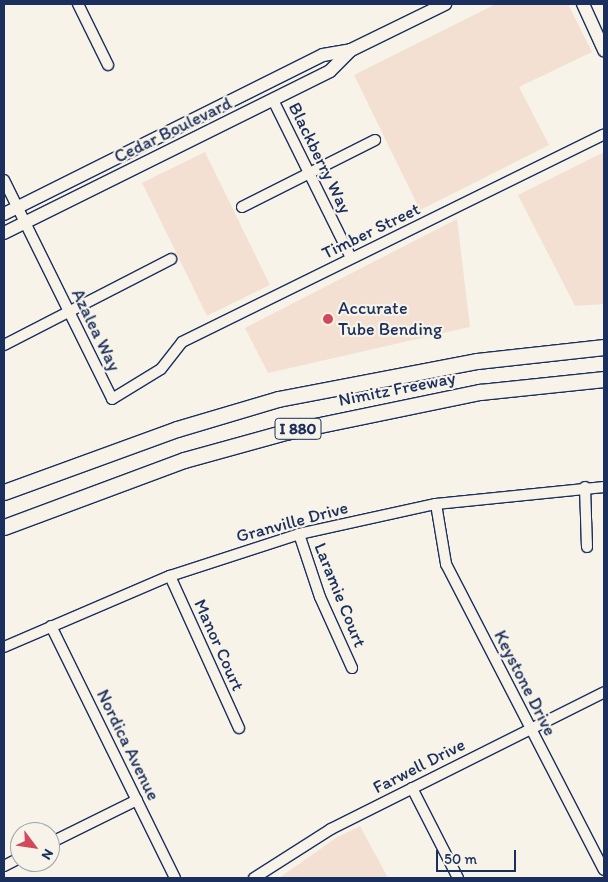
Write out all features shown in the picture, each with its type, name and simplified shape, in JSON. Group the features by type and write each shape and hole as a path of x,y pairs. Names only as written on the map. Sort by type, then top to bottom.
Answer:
{"highway":[{"name":"Nimitz Freeway","path":"4,492 176,429 278,399 418,370 604,347"},
{"name":"Nimitz Freeway","path":"4,527 184,460 286,432 480,392 604,379"}],"main road":[{"name":"Cedar Boulevard","path":"4,214 323,55 351,50 445,4"},
{"path":"583,4 604,50"},
{"name":"Cedar Boulevard","path":"4,233 330,71 351,50"}],"street":[{"path":"78,4 108,65"},
{"name":"Blackberry Way","path":"273,100 351,258"},
{"name":"Timber Street","path":"161,369 182,342 604,134"},
{"path":"242,206 375,140"},
{"name":"Azalea Way","path":"4,180 112,400 161,369"},
{"path":"4,345 171,259"},
{"path":"585,487 587,547"},
{"name":"Granville Drive","path":"4,648 170,576 299,534 436,504 585,487 604,487"},
{"name":"Keystone Drive","path":"436,504 446,564 529,730 600,851 604,870"},
{"name":"Laramie Court","path":"299,534 320,597 352,668"},
{"name":"Manor Court","path":"170,576 239,728"},
{"name":"Nordica Avenue","path":"51,626 176,878"},
{"name":"Farwell Drive","path":"254,878 331,828 604,692"},
{"path":"412,788 458,878"},
{"path":"60,838 137,800"}],"shaded area":[{"path":"496,4 568,4 592,52 519,87 549,145 420,210 354,75"},
{"path":"205,152 270,285 207,316 142,183"},
{"path":"604,152 604,304 575,306 518,195"},
{"path":"457,219 470,327 268,373 245,328"},
{"path":"360,826 388,878 279,878 336,838"}],"place":[{"name":"Accurate Tube Bending","path":"328,319"}]}
